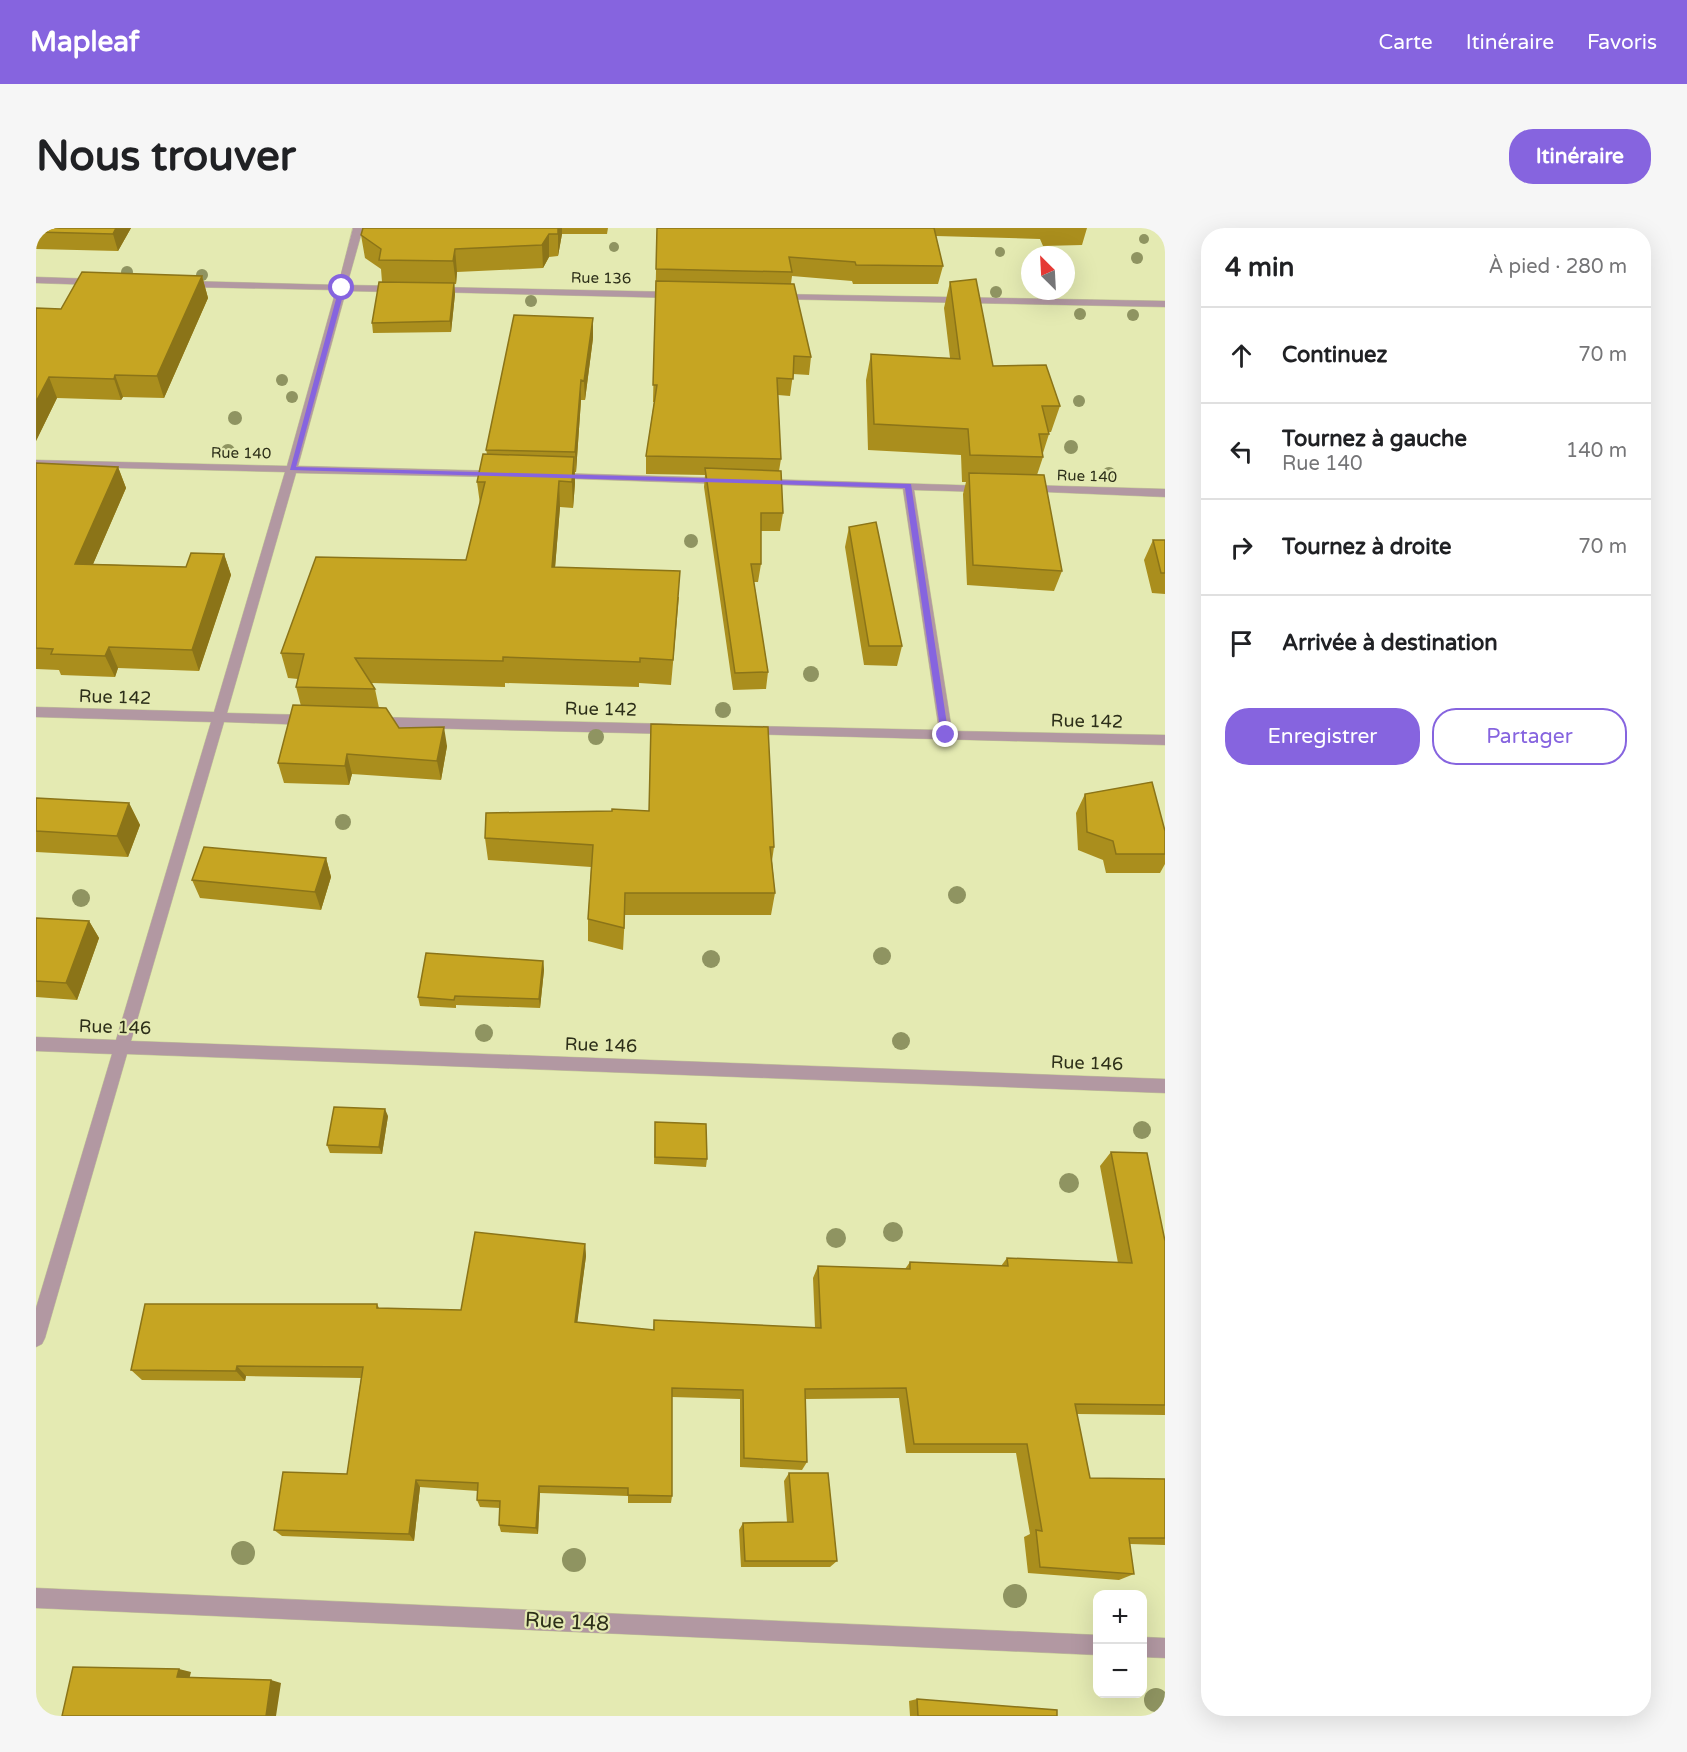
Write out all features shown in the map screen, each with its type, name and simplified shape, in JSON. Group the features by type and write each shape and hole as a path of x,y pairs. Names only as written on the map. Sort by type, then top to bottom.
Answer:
{"street":[{"path":"36,1338 292,469 358,228"},
{"path":"36,280 106,282"},
{"path":"177,284 401,289"},
{"name":"Rue 136","path":"425,290 688,295"},
{"path":"771,296 1165,304"},
{"name":"Rue 140","path":"36,463 506,475"},
{"path":"541,476 730,481"},
{"name":"Rue 140","path":"754,482 1165,493"},
{"path":"908,486 946,735"},
{"name":"Rue 142","path":"36,712 326,721"},
{"name":"Rue 142","path":"362,722 684,729"},
{"name":"Rue 142","path":"731,730 1165,740"},
{"name":"Rue 146","path":"36,1044 1165,1086"},
{"name":"Rue 148","path":"36,1598 1093,1645"},
{"path":"1147,1647 1165,1648"}],"building":[{"path":"36,228 116,228 113,234 36,232"},
{"path":"363,228 558,228 558,234 549,234 542,245 455,249 453,261 379,260 381,249 361,235"},
{"path":"657,228 934,228 943,266 856,265 855,262 789,257 792,272 656,269"},
{"path":"82,272 202,276 157,376 115,375 114,379 49,377 36,402 36,308 61,309"},
{"path":"976,279 993,366 1046,365 1060,406 1042,406 1049,434 1039,434 1043,457 970,455 968,429 874,424 871,354 960,359 950,282"},
{"path":"656,281 794,284 811,357 794,356 793,379 777,378 781,459 646,456 657,385 653,385"},
{"path":"379,282 454,283 450,321 372,323"},
{"path":"514,315 593,318 584,381 581,380 575,452 486,450"},
{"path":"483,454 574,457 572,482 559,481 552,567 680,571 673,660 640,658 640,662 503,657 503,661 355,658 375,689 296,687 304,654 281,653 316,557 466,560 485,482 477,482"},
{"path":"36,463 118,467 75,564 186,567 191,553 224,554 192,650 109,647 105,656 51,654 53,649 36,648"},
{"path":"705,468 781,471 783,513 761,513 761,564 751,564 768,672 735,673"},
{"path":"969,473 1044,475 1062,571 973,565"},
{"path":"876,522 902,646 869,646 849,527"},
{"path":"1153,540 1165,540 1165,573 1161,573"},
{"path":"293,705 386,708 399,728 444,727 437,761 347,754 345,766 278,763"},
{"path":"651,724 768,727 774,847 770,847 775,893 625,893 624,928 588,919 593,845 485,838 486,813 612,811 612,809 649,811"},
{"path":"1152,782 1165,831 1165,854 1116,854 1113,841 1087,832 1085,794"},
{"path":"36,798 129,803 117,836 36,831"},
{"path":"204,847 326,858 315,892 192,880"},
{"path":"36,918 89,921 66,983 36,981"},
{"path":"426,953 543,961 539,999 455,996 454,1000 418,997"},
{"path":"334,1107 385,1109 379,1147 327,1145"},
{"path":"655,1122 706,1124 707,1159 655,1157"},
{"path":"1111,1152 1147,1153 1165,1241 1165,1405 1075,1404 1090,1478 1165,1479 1165,1538 1129,1538 1134,1574 1040,1567 1036,1530 1042,1531 1027,1444 914,1444 906,1388 805,1389 807,1462 744,1458 743,1390 672,1388 672,1496 628,1495 628,1488 539,1486 536,1528 499,1525 500,1501 477,1500 478,1483 416,1480 409,1534 274,1530 283,1472 347,1474 363,1367 237,1366 236,1371 131,1370 145,1304 377,1304 377,1308 461,1310 475,1232 585,1244 575,1322 654,1330 654,1320 821,1328 818,1266 910,1269 910,1262 1008,1266 1007,1258 1132,1263"},
{"path":"789,1473 828,1473 837,1561 745,1561 743,1523 793,1522"},
{"path":"73,1667 179,1669 177,1677 271,1680 266,1716 62,1716"},
{"path":"917,1699 1057,1710 1057,1716 918,1716"}],"route":[{"path":"342,288 292,469 908,486 946,735"}]}
